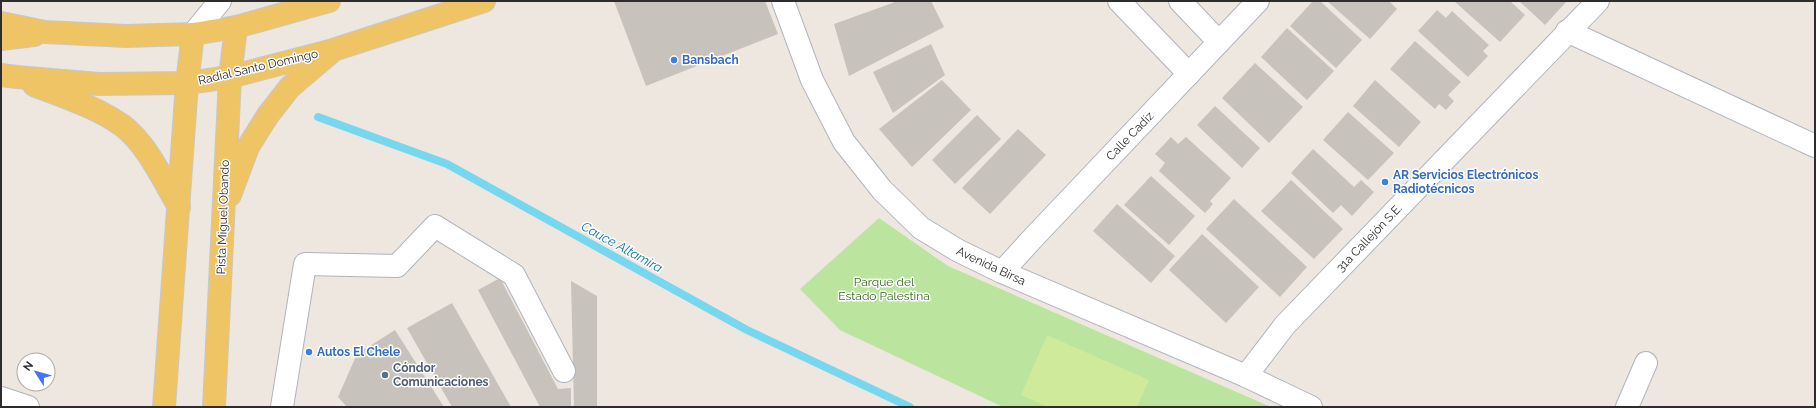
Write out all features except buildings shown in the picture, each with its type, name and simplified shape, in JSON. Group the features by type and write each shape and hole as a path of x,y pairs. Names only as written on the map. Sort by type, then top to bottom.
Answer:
{"main road":[{"path":"1,23 45,32 126,36 193,34 236,27 329,1"},
{"name":"Radial Santo Domingo","path":"9,76 99,84 187,83 230,77 333,50 484,1"},
{"name":"Pista Miguel Obando","path":"214,407 222,215 230,77 236,27"},
{"path":"1,39 45,32"},
{"path":"164,407 187,83 193,34"},
{"path":"222,215 248,147 268,115 290,87 333,50"},
{"path":"9,76 99,112 124,127 147,152 179,207"}],"street":[{"path":"193,34 220,1"},
{"name":"Avenida Birsa","path":"783,1 812,80 844,142 882,190 921,228 957,250 1002,272 1246,376 1311,407"},
{"path":"1119,1 1189,74"},
{"path":"1180,1 1219,42"},
{"name":"Calle Cadiz","path":"1002,272 1258,1"},
{"name":"31a Callejón S.E.","path":"1246,376 1285,326 1598,1"},
{"path":"1568,31 1815,146"},
{"path":"282,407 305,264 397,266 435,226 514,275 564,372"},
{"path":"1627,407 1646,363"},
{"path":"1,398 28,407"}],"green space":[{"name":"Parque del Estado Palestina","path":"879,218 948,266 1271,407 1003,407 840,330 800,289"},
{"path":"1047,335 1149,380 1137,407 1048,407 1021,395"}],"waterway":[{"name":"Cauce Altamira","path":"318,117 447,164 747,330 910,407"}],"place":[{"name":"Bansbach","path":"674,60"},
{"name":"AR Servicios Electrónicos Radiotécnicos","path":"1385,182"},
{"name":"Autos El Chele","path":"309,352"},
{"name":"Cóndor Comunicaciones","path":"385,375"}]}
